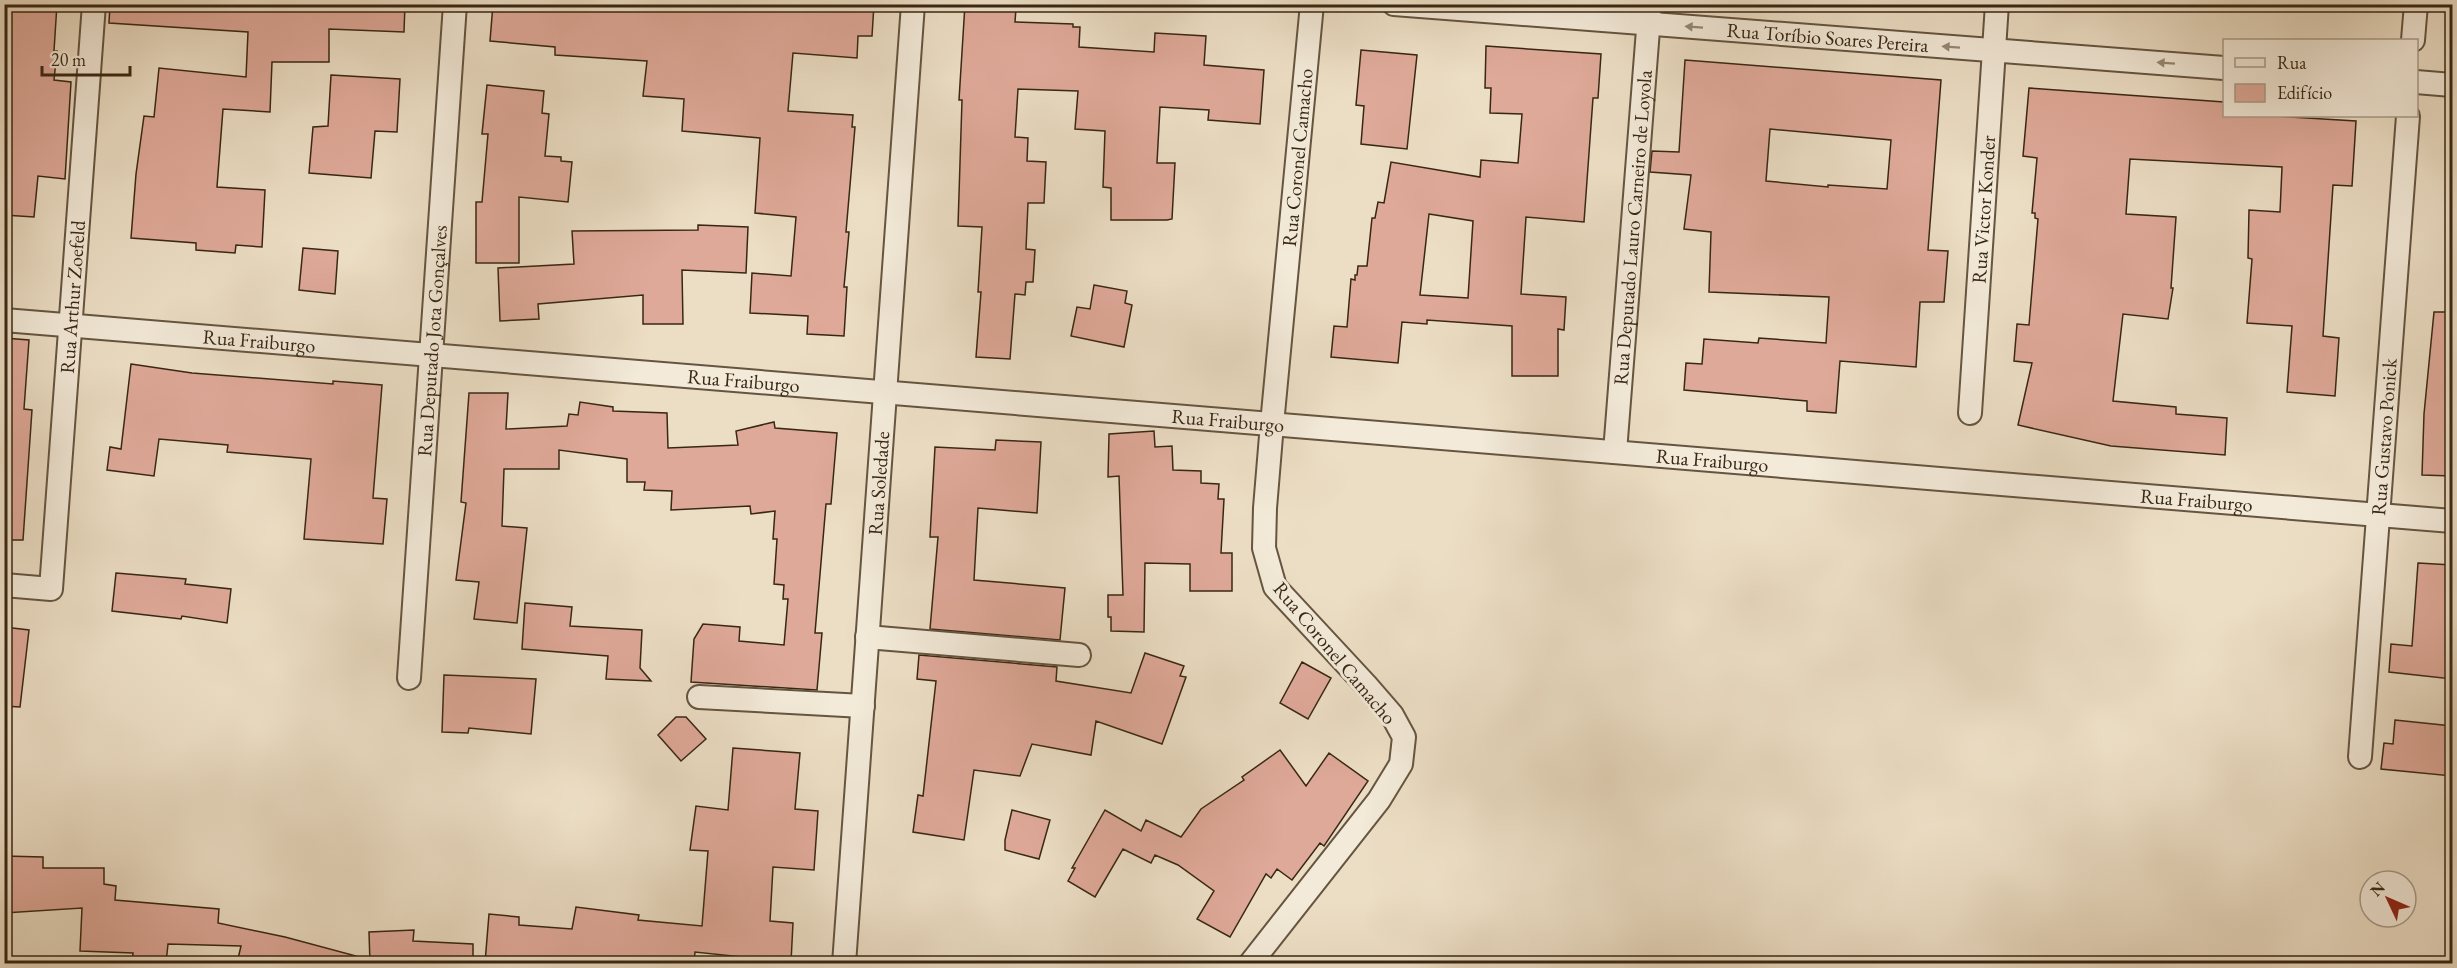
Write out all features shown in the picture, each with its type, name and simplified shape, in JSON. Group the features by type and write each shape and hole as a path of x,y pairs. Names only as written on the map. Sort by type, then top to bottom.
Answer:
{"street":[{"name":"Rua Arthur Zoefeld","path":"4,585 51,589 94,4"},
{"name":"Rua Deputado Jota Gonçalves","path":"409,678 455,4"},
{"name":"Rua Soledade","path":"844,963 913,4"},
{"name":"Rua Coronel Camacho","path":"1250,963 1379,800 1401,764 1404,737 1392,715 1275,587 1264,548 1272,424 1312,4"},
{"name":"Rua Toríbio Soares Pereira","path":"1394,4 1649,14 1994,50 2223,68"},
{"name":"Rua Victor Konder","path":"1970,413 1997,4"},
{"path":"2413,39 2416,4"},
{"name":"Rua Deputado Lauro Carneiro de Loyola","path":"1615,452 1649,14"},
{"path":"2418,82 2452,85"},
{"name":"Rua Gustavo Ponick","path":"2360,757 2408,117"},
{"name":"Rua Fraiburgo","path":"4,320 2452,522"},
{"path":"867,637 1079,655"},
{"path":"699,697 863,706"}],"building":[{"path":"10,4 57,4 54,51 57,51 54,80 71,82 65,179 38,176 34,217 4,215 4,47 6,48"},
{"path":"110,4 405,4 404,32 329,29 329,62 272,62 270,112 223,109 217,187 265,190 262,247 236,245 235,253 196,250 196,243 131,238 136,174 144,116 154,117 159,68 246,77 248,32 109,23"},
{"path":"493,4 874,4 872,36 858,36 857,58 793,53 788,111 853,115 852,127 855,127 846,232 849,232 844,287 847,287 844,336 807,334 808,316 750,313 752,273 791,276 796,217 755,213 760,138 682,131 684,99 643,96 647,61 555,55 555,47 490,41"},
{"path":"965,4 1016,8 1015,22 1073,24 1073,27 1080,27 1079,47 1154,52 1155,33 1206,36 1204,65 1264,70 1260,124 1208,120 1209,110 1160,107 1157,163 1175,163 1172,219 1167,220 1111,220 1111,188 1103,187 1105,131 1075,129 1078,91 1018,89 1015,137 1028,138 1027,161 1046,162 1044,203 1028,203 1026,249 1035,250 1033,282 1026,282 1025,295 1015,294 1010,359 976,357 981,292 978,292 982,227 958,226 962,100 959,100"},
{"path":"1486,46 1601,54 1598,98 1593,98 1584,222 1526,217 1521,294 1566,297 1564,330 1558,329 1558,376 1512,376 1512,326 1427,320 1427,324 1402,322 1398,363 1331,357 1334,326 1347,327 1351,279 1355,280 1358,266 1367,266 1372,218 1375,218 1378,202 1384,203 1391,162 1480,177 1481,160 1518,163 1522,114 1490,113 1491,88 1485,88","holes":["1429,214 1473,221 1468,298 1420,295"]},
{"path":"1361,50 1417,55 1407,149 1361,144 1364,106 1356,105"},
{"path":"1685,60 1941,80 1928,250 1948,251 1944,302 1920,302 1916,367 1840,361 1836,413 1807,411 1807,401 1684,390 1686,363 1702,364 1704,339 1758,343 1759,338 1826,343 1829,297 1709,292 1711,232 1684,229 1691,175 1650,172 1652,151 1679,152","holes":["1770,129 1891,140 1887,189 1828,185 1828,187 1766,181"]},
{"path":"331,75 400,79 397,132 375,131 371,178 309,173 313,127 328,126"},
{"path":"487,85 544,91 542,113 549,114 545,156 561,157 561,161 572,162 568,202 519,197 519,263 476,263 476,202 482,202 488,134 482,134"},
{"path":"2029,88 2223,102 2223,117 2290,117 2356,121 2352,186 2333,185 2323,336 2339,338 2335,396 2287,392 2292,326 2247,323 2252,259 2248,258 2249,210 2280,212 2282,167 2130,159 2126,214 2176,217 2171,288 2173,288 2168,319 2123,314 2113,401 2176,407 2176,414 2227,418 2225,455 2111,446 2018,425 2032,363 2014,361 2017,324 2029,325 2038,219 2035,218 2035,213 2032,213 2037,158 2023,156"},
{"path":"698,225 748,227 746,273 682,270 683,324 643,324 643,295 538,304 539,319 500,321 498,268 574,264 572,231 698,230"},
{"path":"303,248 338,251 335,294 299,290"},
{"path":"1094,285 1127,291 1125,303 1132,305 1124,347 1071,336 1077,307 1090,309"},
{"path":"2434,312 2452,312 2452,476 2422,475 2424,414"},
{"path":"4,338 29,340 24,409 32,410 23,540 4,540"},
{"path":"131,364 192,373 333,384 333,381 382,385 373,498 387,499 383,544 304,539 311,459 227,452 228,445 159,439 154,476 107,470 110,447 121,449"},
{"path":"469,393 508,393 506,429 567,426 569,414 578,415 580,402 613,407 613,411 667,413 668,448 738,445 736,431 774,422 775,428 837,433 831,504 826,504 815,633 822,633 817,690 691,682 694,639 703,624 740,627 739,641 784,645 788,599 783,599 784,585 774,584 777,539 773,539 775,511 751,514 750,506 671,510 672,491 644,490 645,482 627,482 627,459 559,450 559,469 504,469 502,526 527,528 517,623 474,619 479,582 456,580 466,503 461,502"},
{"path":"1154,431 1155,447 1172,446 1173,470 1201,471 1201,483 1219,484 1218,499 1224,499 1221,553 1232,553 1232,591 1190,591 1190,564 1145,563 1144,632 1111,631 1111,617 1108,617 1108,595 1123,595 1119,476 1108,477 1109,434"},
{"path":"996,440 1041,442 1037,513 978,508 974,580 1065,588 1060,640 930,629 938,537 930,537 935,447 995,450"},
{"path":"2418,563 2452,565 2452,679 2389,672 2391,644 2412,646"},
{"path":"116,573 186,579 185,584 231,589 227,623 182,616 181,619 112,611"},
{"path":"525,603 572,607 570,626 642,630 640,668 651,681 606,679 608,656 522,649"},
{"path":"4,627 29,630 20,707 4,706"},
{"path":"1145,653 1184,666 1180,676 1186,677 1162,744 1096,721 1091,755 1032,744 1020,776 974,770 964,840 913,832 918,795 923,796 936,681 917,679 919,655 1057,667 1056,681 1131,693"},
{"path":"1302,662 1331,678 1308,719 1280,703"},
{"path":"444,675 536,679 531,734 469,728 468,733 442,732"},
{"path":"676,717 686,717 706,739 681,761 658,735"},
{"path":"2395,720 2452,726 2452,776 2381,769 2384,743 2393,744"},
{"path":"733,748 800,753 795,809 818,811 814,870 773,867 770,921 793,923 791,962 695,952 694,963 485,963 489,914 519,917 519,925 572,929 576,907 639,915 638,920 702,926 708,851 690,850 696,806 728,810"},
{"path":"1280,750 1306,786 1329,753 1368,781 1324,846 1320,843 1292,880 1277,869 1271,878 1266,874 1230,937 1197,919 1214,891 1178,865 1155,855 1151,863 1123,849 1095,897 1068,881 1075,868 1072,868 1105,810 1141,831 1146,820 1181,837 1201,809 1244,780 1242,777"},
{"path":"1012,810 1050,820 1039,859 1005,850"},
{"path":"4,856 43,857 43,868 104,868 104,884 116,886 115,900 219,909 218,923 285,937 356,956 355,963 237,963 241,946 168,944 166,963 132,963 133,953 80,951 82,908 4,913"},
{"path":"414,930 413,941 473,944 473,963 370,963 369,932"}]}
